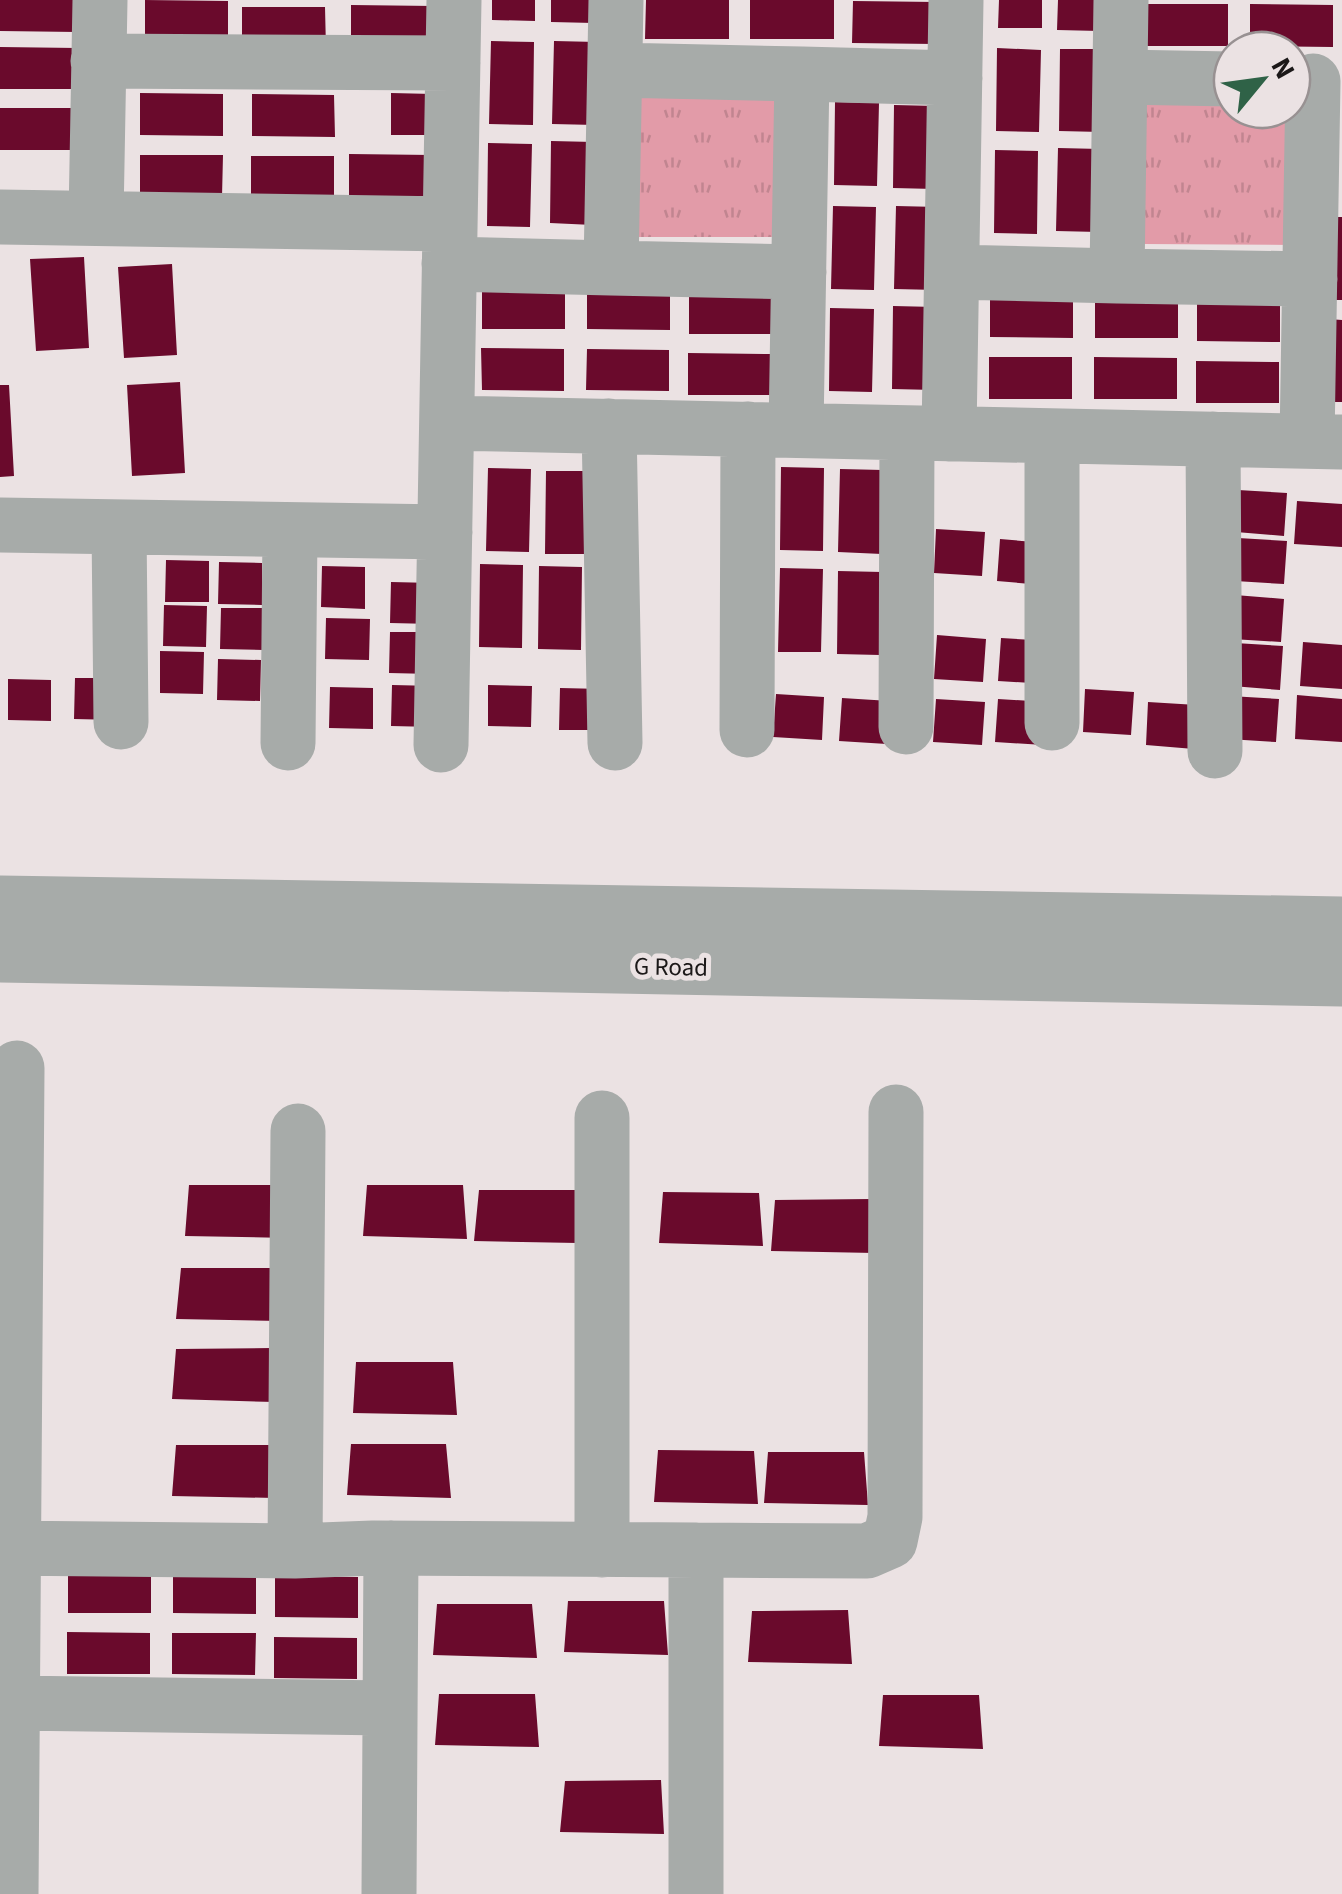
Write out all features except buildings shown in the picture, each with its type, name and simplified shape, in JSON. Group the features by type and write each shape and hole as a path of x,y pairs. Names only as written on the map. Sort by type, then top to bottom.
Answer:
{"street":[{"path":"96,218 100,0"},
{"path":"441,746 454,0"},
{"path":"611,268 616,0"},
{"path":"906,727 928,433 952,272 956,0"},
{"path":"1117,276 1121,0"},
{"path":"98,61 452,63"},
{"path":"614,70 955,78"},
{"path":"747,730 772,430 798,272 802,74"},
{"path":"1120,77 1212,79"},
{"path":"447,423 1324,442 1310,280 1316,81"},
{"path":"0,217 96,218 450,244 611,268 798,272"},
{"path":"952,272 1310,280"},
{"path":"609,426 615,743"},
{"path":"1052,436 1052,722"},
{"path":"1213,439 1215,751"},
{"path":"0,525 444,532"},
{"path":"119,527 121,722"},
{"path":"288,743 290,530"},
{"path":"0,904 1342,924"},
{"name":"G Road","path":"0,954 1342,979"},
{"path":"10,1894 12,1703 7,1548 17,1068"},
{"path":"7,1548 867,1551 890,1541 895,1518 896,1112"},
{"path":"602,1118 602,1550"},
{"path":"295,1551 298,1131"},
{"path":"389,1894 391,1548"},
{"path":"696,1550 696,1894"},
{"path":"12,1703 390,1708"}],"green space":[{"path":"629,85 780,87 780,237 629,237"},
{"path":"1143,93 1212,93 1212,130 1292,130 1294,245 1143,244"}]}
